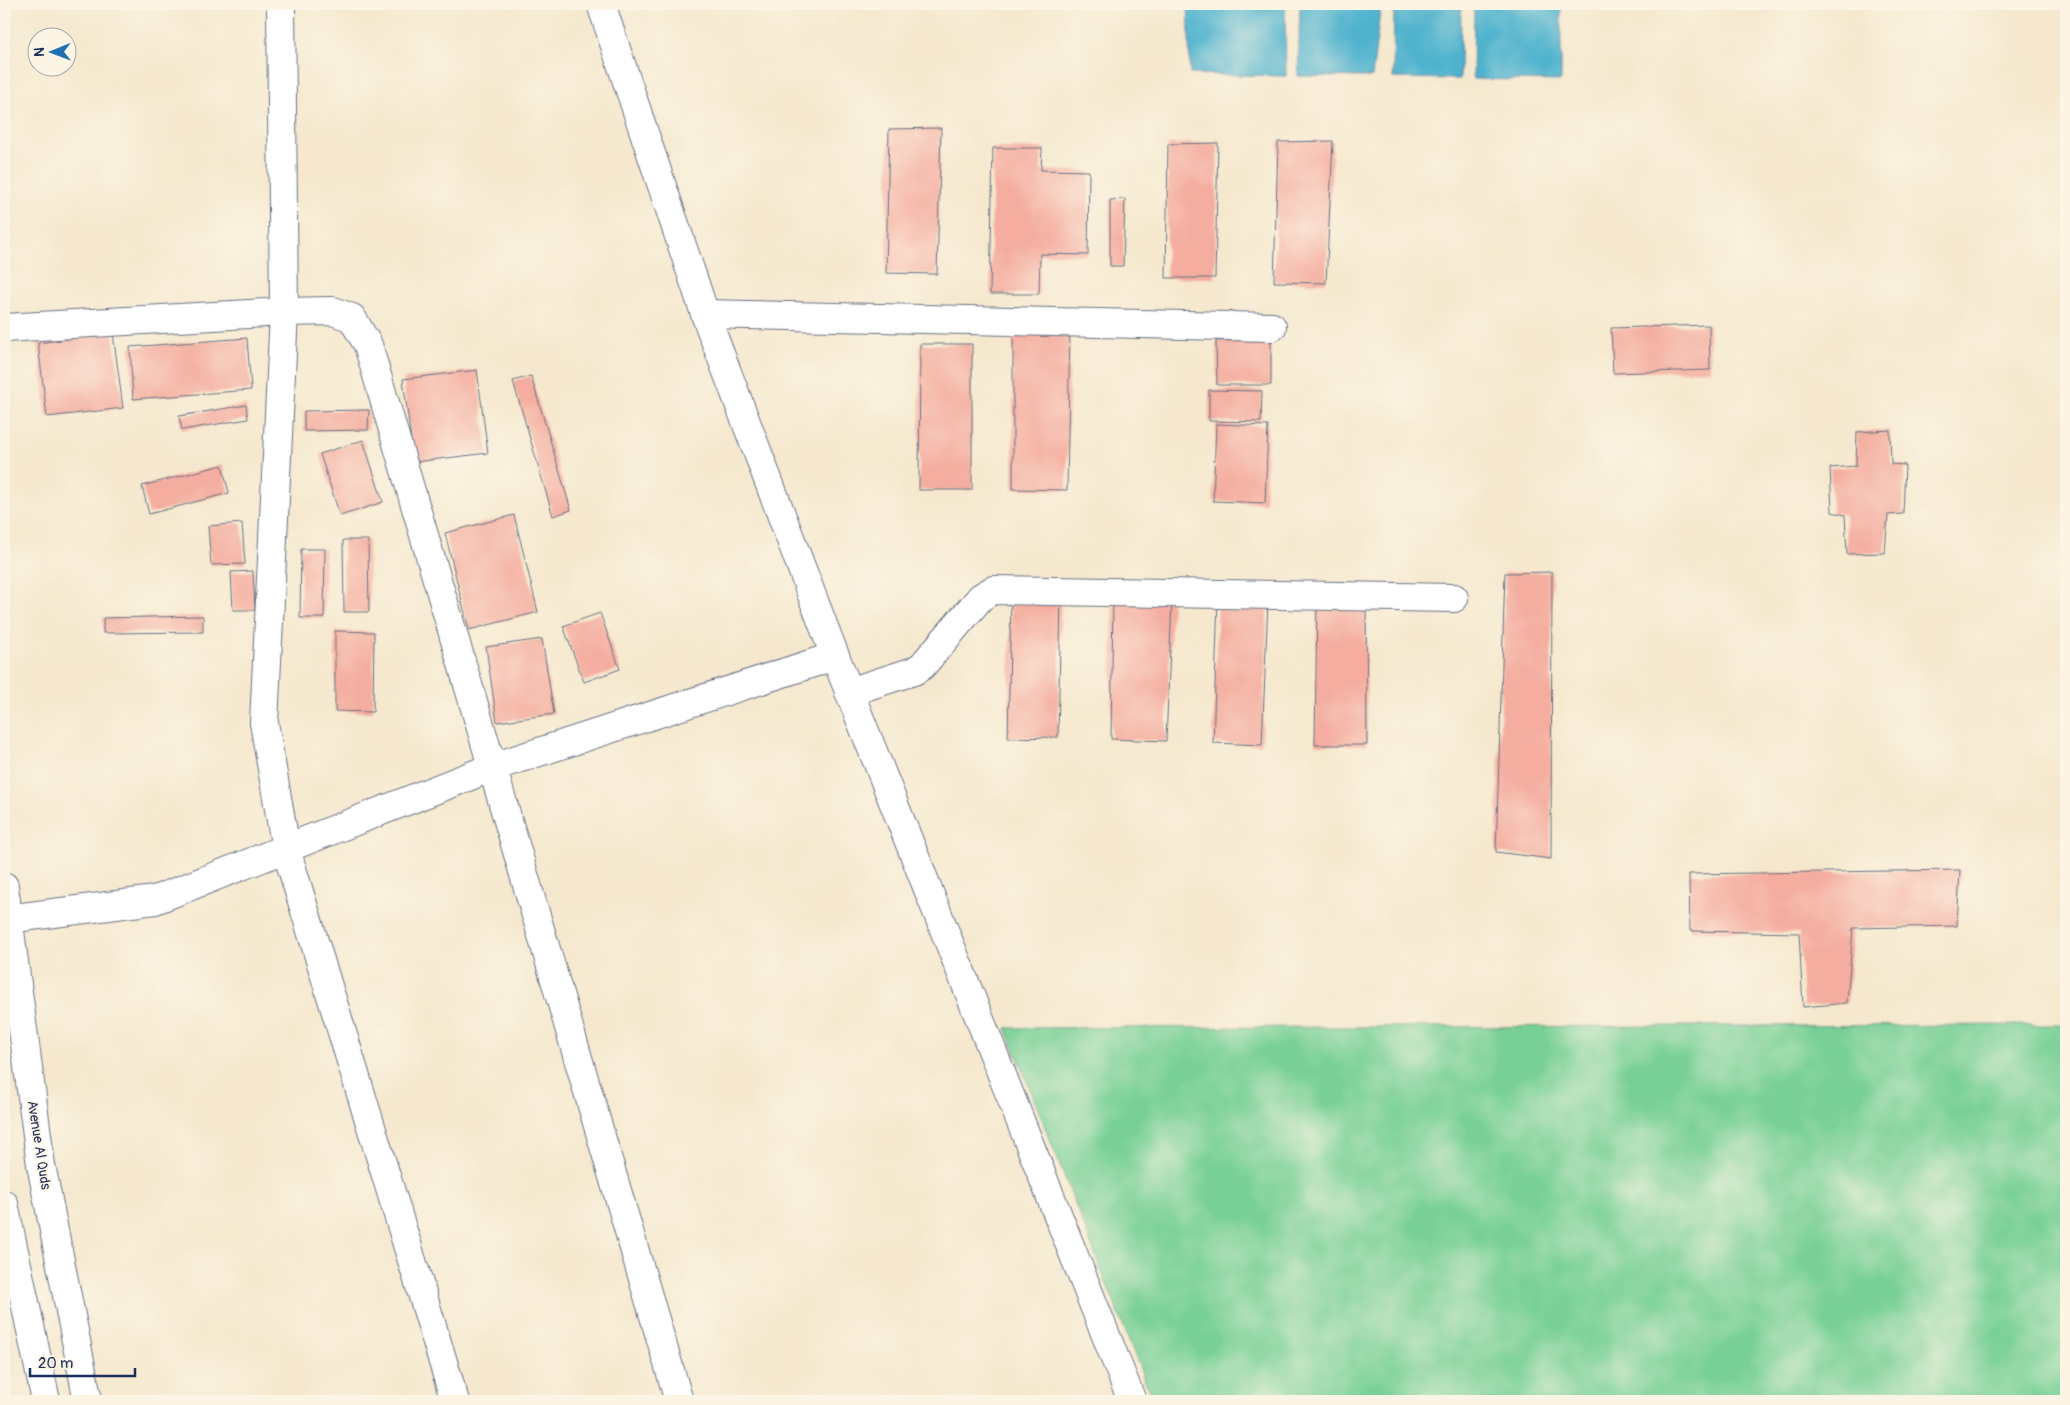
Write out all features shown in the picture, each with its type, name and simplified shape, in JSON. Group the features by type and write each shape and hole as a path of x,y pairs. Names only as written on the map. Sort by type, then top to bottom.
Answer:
{"street":[{"path":"281,4 284,312 264,723 286,849 455,1401"},
{"path":"601,4 705,314 835,656 1132,1401"},
{"path":"4,328 284,312 333,311 352,318 368,345 679,1401"},
{"path":"705,314 1272,327"},
{"path":"850,692 914,672 922,666 981,597 993,590 1454,598"},
{"path":"7,919 156,900 493,767 835,656"},
{"name":"Avenue Al Quds","path":"4,886 40,1165 88,1401"},
{"path":"4,1204 46,1401"}],"green space":[{"path":"2066,1025 2066,1401 1153,1401 1006,1028"}],"water":[{"path":"1188,4 1285,4 1286,76 1190,74"},
{"path":"1300,4 1381,4 1372,77 1298,76"},
{"path":"1394,4 1461,4 1460,79 1393,78"},
{"path":"1474,4 1561,4 1561,81 1473,79"}],"building":[{"path":"941,128 937,274 886,273 889,129"},
{"path":"1333,141 1326,283 1274,282 1278,142"},
{"path":"1218,143 1215,278 1166,278 1168,144"},
{"path":"993,148 1042,148 1041,170 1089,171 1088,255 1040,254 1039,294 990,294"},
{"path":"1125,199 1123,266 1110,266 1110,200"},
{"path":"1070,325 1067,490 1013,489 1013,327"},
{"path":"1709,325 1710,370 1613,373 1611,328"},
{"path":"113,333 123,408 47,417 38,343"},
{"path":"247,338 251,390 133,399 130,347"},
{"path":"1271,340 1271,385 1217,385 1216,341"},
{"path":"920,344 972,344 972,490 919,490"},
{"path":"477,370 488,453 414,462 403,379"},
{"path":"531,376 571,510 553,516 513,381"},
{"path":"1209,390 1262,391 1261,422 1209,421"},
{"path":"246,405 248,419 182,430 179,416"},
{"path":"369,410 368,430 304,431 304,411"},
{"path":"1216,424 1268,426 1265,503 1213,501"},
{"path":"1890,430 1891,464 1905,465 1903,514 1888,515 1885,553 1847,554 1845,515 1832,512 1830,468 1856,466 1857,432"},
{"path":"363,440 383,502 340,516 320,454"},
{"path":"222,465 229,493 149,514 142,486"},
{"path":"514,515 538,612 469,630 445,533"},
{"path":"242,523 245,564 211,565 208,526"},
{"path":"343,540 368,540 369,612 344,612"},
{"path":"301,549 325,549 324,618 300,618"},
{"path":"253,571 255,610 233,610 231,572"},
{"path":"1552,572 1551,859 1496,852 1505,573"},
{"path":"1011,598 1061,599 1058,737 1008,738"},
{"path":"1113,599 1172,601 1166,741 1111,739"},
{"path":"1218,599 1268,600 1262,745 1213,743"},
{"path":"1317,600 1366,600 1367,745 1315,745"},
{"path":"600,613 620,669 584,682 563,626"},
{"path":"203,616 203,632 103,633 103,618"},
{"path":"335,631 374,632 373,712 335,711"},
{"path":"542,639 554,714 497,722 486,647"},
{"path":"1960,870 1957,926 1853,928 1847,1003 1803,1007 1799,933 1690,931 1689,874"}]}
